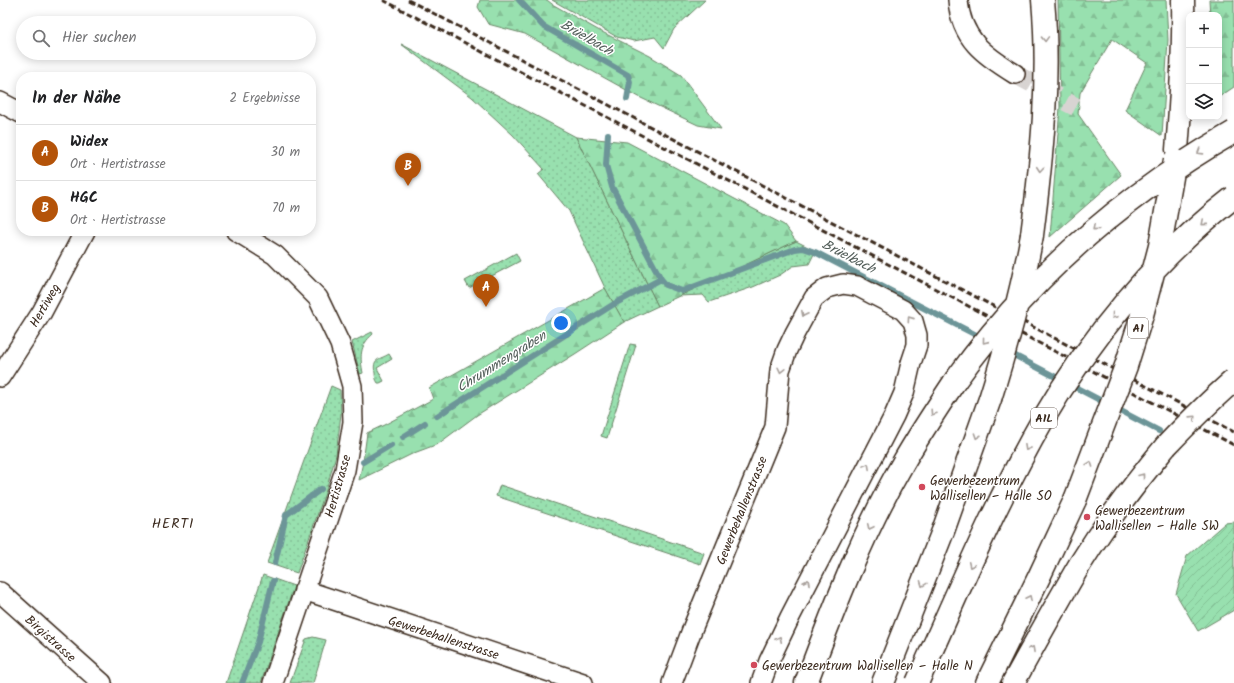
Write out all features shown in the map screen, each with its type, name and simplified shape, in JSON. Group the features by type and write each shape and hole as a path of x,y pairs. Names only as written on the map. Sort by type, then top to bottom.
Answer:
{"highway":[{"path":"883,683 946,524 988,405 1011,330 1024,277 1032,235 1044,127 1046,74 1043,0"},
{"name":"A1","path":"987,683 1076,500 1126,366 1142,315 1160,246 1177,150 1184,48 1184,0"},
{"path":"806,683 843,589 902,464 934,411 969,362 1000,323 1025,296 1094,229 1184,161 1234,132"},
{"name":"A1L","path":"917,683 1010,481 1042,420 1064,386 1098,336 1142,284 1194,231 1234,197"},
{"path":"1013,683 1081,563 1125,497 1150,465 1188,422 1234,380"}],"street":[{"path":"958,0 960,17 968,35 990,58 1015,74"},
{"path":"0,102 16,110"},
{"name":"Hertiweg","path":"0,377 42,312 82,236"},
{"name":"Hertistrasse","path":"244,236 275,254 318,298 340,344 352,386 353,422 344,470 273,683"},
{"name":"Gewerbehallenstrasse","path":"672,683 693,627 775,427 780,370 795,333 814,298 823,291 827,288 843,284 857,286 903,310 913,321 917,335 917,345 904,393 894,416 790,617 769,661 761,683"},
{"name":"Gewerbehallenstrasse","path":"304,590 583,683"},
{"name":"Birgistrasse","path":"0,592 102,683"}],"green space":[{"path":"480,0 547,0 598,30 650,56 681,75 721,129 698,125 641,98 525,34 488,24 478,7"},
{"path":"552,0 705,0 674,29 664,48 655,37 634,41 617,37"},
{"path":"1058,0 1166,0 1168,40 1162,136 1125,110 1147,63 1112,39 1080,93 1078,114 1121,175 1050,237 1060,107"},
{"path":"1209,0 1234,0 1234,87 1222,95 1222,12 1210,12"},
{"path":"401,44 576,137 658,306 624,322 605,288 569,211 538,174 544,169 513,135 472,97"},
{"path":"576,137 627,142 784,225 796,241 658,306"},
{"path":"796,241 814,250 815,252 809,264 793,266 780,275 753,287 709,302 703,295 679,296"},
{"path":"516,253 520,261 469,288 465,281"},
{"path":"605,288 624,322 477,415 438,444 414,453 359,480 367,433 433,399 429,388"},
{"path":"372,332 373,334 368,338 363,347 361,362 363,373 360,374 352,342"},
{"path":"630,344 636,345 607,438 601,436"},
{"path":"389,354 392,359 377,368 384,381 378,383 375,376 375,362"},
{"path":"331,386 340,390 341,414 336,455 326,490 297,573 267,563"},
{"path":"500,485 704,553 700,564 496,496"},
{"path":"1234,522 1234,610 1198,631 1176,594 1187,556 1225,523"},
{"path":"263,575 294,586 261,683 226,683"},
{"path":"313,637 326,640 313,683 290,683 306,639"}],"waterway":[{"name":"Brüelbach","path":"519,0 543,26 628,75 630,82 627,99"},
{"name":"Brüelbach","path":"608,134 606,165 612,187 661,279 666,285 682,291 795,249 803,248 815,252 982,338"},
{"name":"Chrummengraben","path":"437,416 614,304 661,279"},
{"name":"Brüelbach","path":"1008,352 1159,431"},
{"name":"Chrummengraben","path":"403,437 425,423"},
{"name":"Chrummengraben","path":"363,462 391,445"},
{"name":"Chrummengraben","path":"275,563 286,515 321,489"},
{"name":"Chrummengraben","path":"242,683 258,642 273,581"}],"tunnel":[{"path":"1015,74 1076,107"}],"railway":[{"path":"383,0 1234,445"},
{"path":"408,0 1234,432"}],"place":[{"name":"HGC","path":"408,186"},
{"name":"Widex","path":"486,307"},
{"name":"Gewerbezentrum Wallisellen – Halle SO","path":"922,487"},
{"name":"Gewerbezentrum Wallisellen – Halle SW","path":"1087,517"},
{"name":"Gewerbezentrum Wallisellen – Halle N","path":"754,665"}],"district":[{"name":"HERTI","path":"173,523"}]}
